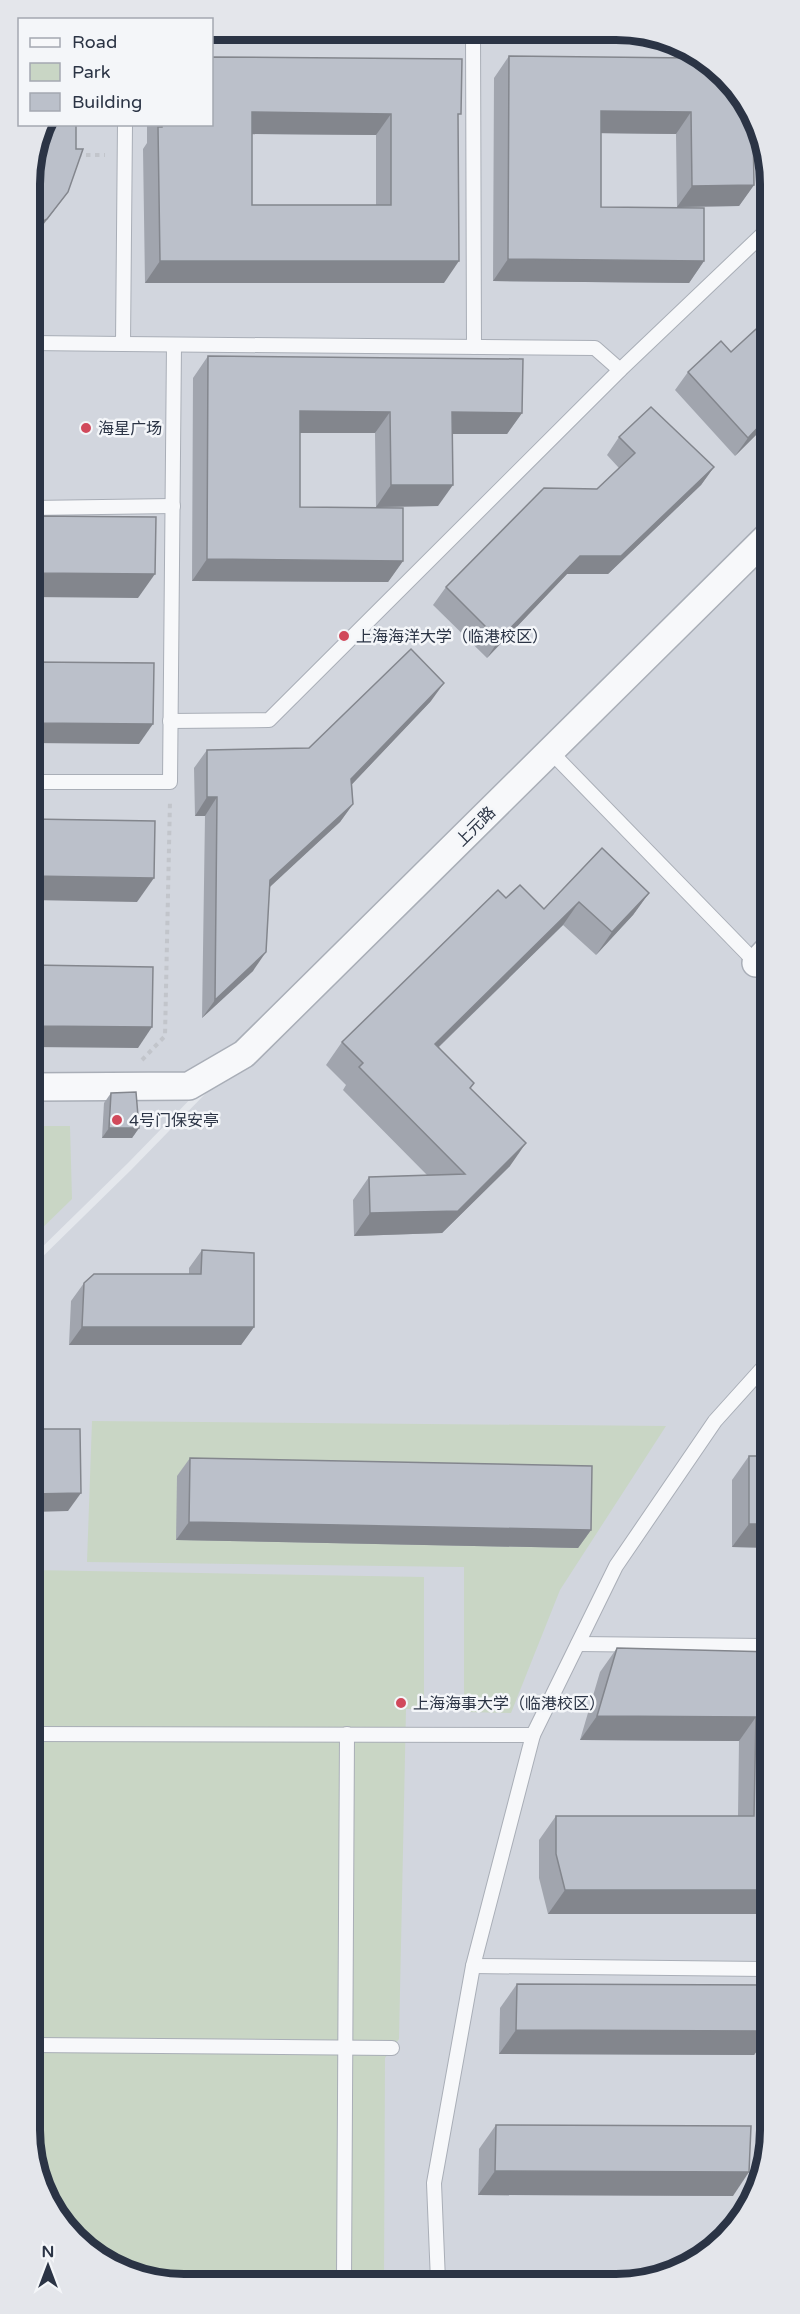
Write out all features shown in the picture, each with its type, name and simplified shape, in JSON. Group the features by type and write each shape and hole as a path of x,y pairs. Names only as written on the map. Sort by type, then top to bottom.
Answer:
{"street":[{"name":"上元路","path":"41,1087 189,1086 244,1054 760,545"}],"lane":[{"path":"473,40 474,348"},
{"path":"123,344 125,126"},
{"path":"170,721 269,720 620,370 760,237"},
{"path":"41,343 595,348 620,370"},
{"path":"41,782 170,782 174,345"},
{"path":"41,508 173,506"},
{"path":"550,752 760,959"},
{"path":"438,2274 434,2183 473,1966 533,1735 616,1566 715,1421 759,1372"},
{"path":"578,1644 759,1646"},
{"path":"40,1734 533,1735"},
{"path":"344,2274 347,1734"},
{"path":"473,1966 759,1969"},
{"path":"40,2045 392,2048"}],"path":[{"path":"67,155 124,155"},
{"path":"165,1036 170,782"}],"shaded area":[{"name":"上海海洋大学（临港校区）","path":"213,40 616,40 644,43 679,55 711,76 730,97 745,121 757,156 760,184 760,534 241,1047 40,1249 41,175 43,156 51,129 53,126 213,126"},
{"name":"上海海事大学（临港校区）","path":"760,544 759,2139 755,2167 749,2185 735,2210 724,2225 703,2244 671,2263 644,2271 616,2274 184,2274 156,2271 121,2259 97,2244 70,2217 51,2185 43,2158 40,2130 40,1259 244,1054"}],"green space":[{"path":"41,1126 70,1126 72,1199 40,1230"},
{"path":"92,1421 666,1426 560,1590 511,1713 464,1712 464,1567 87,1562"},
{"path":"40,1570 424,1577 424,1709 406,1709 399,2039 385,2058 384,2274 184,2274 156,2271 121,2259 104,2249 70,2217 51,2185 43,2158 40,2130"}],"building":[{"path":"509,56 684,58 711,76 735,104 753,143 754,185 692,186 691,112 601,111 601,207 704,208 704,261 508,259"},
{"path":"213,57 462,59 461,114 458,114 459,261 160,261 158,127 213,126","holes":["252,112 391,114 391,205 252,205"]},
{"path":"53,126 76,126 76,149 83,149 68,192 47,219 41,223 41,175 48,138"},
{"path":"760,325 760,425 748,438 688,372 721,341 731,352"},
{"path":"208,356 523,359 522,413 452,412 453,485 391,485 390,412 300,411 300,507 403,508 403,561 207,559"},
{"path":"651,407 714,467 621,556 580,556 499,640 446,587 544,488 597,489 635,453 619,437"},
{"path":"41,516 156,517 155,574 41,573"},
{"path":"411,649 444,683 351,779 353,804 270,880 266,952 215,1000 217,797 207,797 207,750 309,748"},
{"path":"41,662 154,663 153,724 41,723"},
{"path":"41,819 155,821 154,878 41,876"},
{"path":"602,848 649,893 612,932 579,902 435,1044 474,1083 470,1088 526,1143 458,1211 370,1213 369,1177 465,1174 359,1067 363,1063 342,1042 498,890 506,898 520,885 544,909"},
{"path":"41,965 153,967 152,1027 41,1026"},
{"path":"136,1092 139,1128 109,1128 111,1093"},
{"path":"202,1250 254,1253 254,1327 82,1327 84,1283 94,1274 201,1274"},
{"path":"40,1429 80,1429 81,1493 40,1494"},
{"path":"749,1456 759,1456 759,1524 749,1524"},
{"path":"190,1458 592,1466 591,1530 189,1522"},
{"path":"617,1648 759,1652 759,1890 565,1890 556,1854 556,1816 754,1816 756,1717 597,1716"},
{"path":"517,1984 759,1985 759,2031 516,2030"},
{"path":"496,2125 751,2126 749,2172 495,2171"},
{"path":"495,2271 636,2272 616,2274 495,2274"}],"place":[{"name":"海星广场","path":"86,428"},
{"name":"上海海洋大学（临港校区）","path":"344,636"},
{"name":"4号门保安亭","path":"117,1120"},
{"name":"上海海事大学（临港校区）","path":"401,1703"}]}
